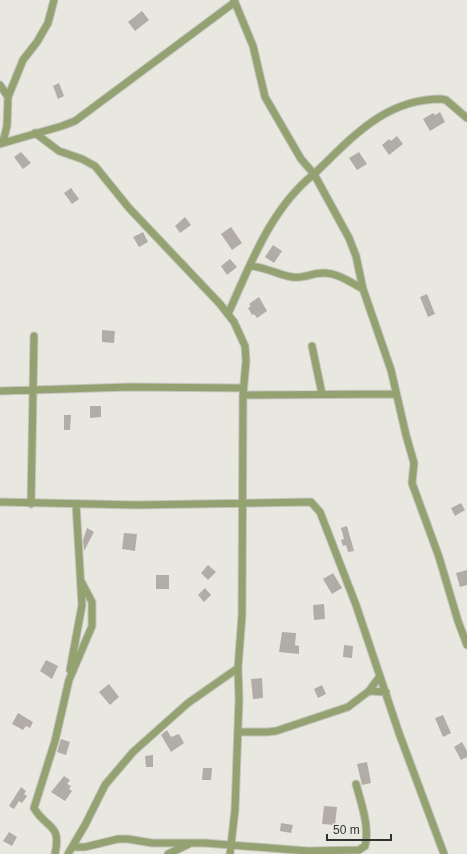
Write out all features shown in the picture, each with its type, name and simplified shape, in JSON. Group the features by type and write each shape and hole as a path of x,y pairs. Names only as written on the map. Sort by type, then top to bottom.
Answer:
{"street":[{"path":"0,144 4,138 7,126 8,96 23,60 37,42 48,23 54,0"},
{"path":"0,144 62,126 74,120 235,1 252,46 265,96 301,159 314,174 349,238 356,256 363,289 391,370 414,463 412,483 439,557 458,621 467,645"},
{"path":"0,85 8,96"},
{"path":"228,314 250,266 286,202 304,182 372,120 399,106 441,98 446,100 467,118"},
{"path":"35,133 59,151 82,159 95,166 129,208 182,262 228,314 241,334 245,346 246,360 243,392 242,615 238,668 238,732 230,854"},
{"path":"250,266 262,267 290,277 300,278 322,273 334,275 345,278 363,289"},
{"path":"31,504 34,336"},
{"path":"312,346 322,394"},
{"path":"0,390 33,389 396,394"},
{"path":"0,502 31,504 212,504 242,502 311,502 320,512 356,605 444,854"},
{"path":"55,854 58,839 56,832 38,815 34,808 54,741 69,680 82,605 76,504"},
{"path":"69,680 92,626 93,615 90,596 81,581"},
{"path":"68,854 105,785 133,752 188,703 238,668"},
{"path":"238,732 267,732 276,730 348,707 369,691 380,676"},
{"path":"369,691 386,692"},
{"path":"73,847 84,847 118,839 128,839 152,843 191,843 308,851 353,852 362,849 367,840 363,811 356,784"},
{"path":"168,854 191,843"}],"building":[{"path":"142,11 149,20 135,31 128,22"},
{"path":"59,83 64,96 58,99 53,86"},
{"path":"440,112 445,122 430,131 423,119 433,113 435,115"},
{"path":"397,136 403,144 389,155 382,145 389,139 391,141"},
{"path":"21,152 31,163 23,169 14,157"},
{"path":"359,152 367,164 357,170 349,158"},
{"path":"71,188 79,199 72,204 64,193"},
{"path":"185,217 191,225 180,233 175,226"},
{"path":"231,227 242,243 232,250 221,234"},
{"path":"143,232 148,242 139,247 133,237"},
{"path":"273,245 282,251 274,263 265,257"},
{"path":"230,259 237,267 227,275 221,266"},
{"path":"427,294 435,314 428,317 420,297"},
{"path":"259,297 267,311 257,318 254,314 252,315 248,308 251,306 249,304"},
{"path":"102,330 115,331 114,343 102,342"},
{"path":"90,406 101,406 101,417 90,418"},
{"path":"64,415 71,415 70,430 64,430"},
{"path":"461,503 465,510 455,516 451,508"},
{"path":"347,526 354,551 348,552 346,545 343,546 341,540 344,539 341,528"},
{"path":"87,528 94,532 84,551 83,540"},
{"path":"124,533 137,534 135,551 122,549"},
{"path":"208,565 216,572 208,580 201,573"},
{"path":"467,570 467,585 460,587 456,573"},
{"path":"333,573 342,588 332,594 323,579"},
{"path":"156,575 169,575 169,589 156,589"},
{"path":"205,588 211,595 204,602 198,595"},
{"path":"324,604 325,619 314,620 313,605"},
{"path":"282,632 296,633 295,645 299,646 299,654 279,652"},
{"path":"344,645 353,646 352,658 343,657"},
{"path":"46,660 58,666 52,679 40,671"},
{"path":"262,678 263,698 253,699 251,679"},
{"path":"109,684 119,697 110,705 99,692"},
{"path":"322,685 326,694 318,698 314,689"},
{"path":"18,713 33,722 30,728 26,726 23,730 12,724"},
{"path":"443,715 451,733 443,737 435,718"},
{"path":"167,730 171,737 179,734 184,743 171,752 161,735"},
{"path":"61,739 70,742 66,755 57,752"},
{"path":"462,742 467,751 467,757 461,760 454,747"},
{"path":"153,755 153,767 146,767 145,756"},
{"path":"367,762 371,783 362,785 357,764"},
{"path":"203,768 212,768 211,780 202,780"},
{"path":"64,776 70,780 67,784 71,786 69,789 72,791 65,801 51,792"},
{"path":"21,787 26,791 24,794 27,796 22,803 19,801 14,809 9,806"},
{"path":"324,806 337,807 335,825 322,824"},
{"path":"281,823 293,825 291,833 280,831"},
{"path":"9,832 17,837 12,846 3,841"}]}
